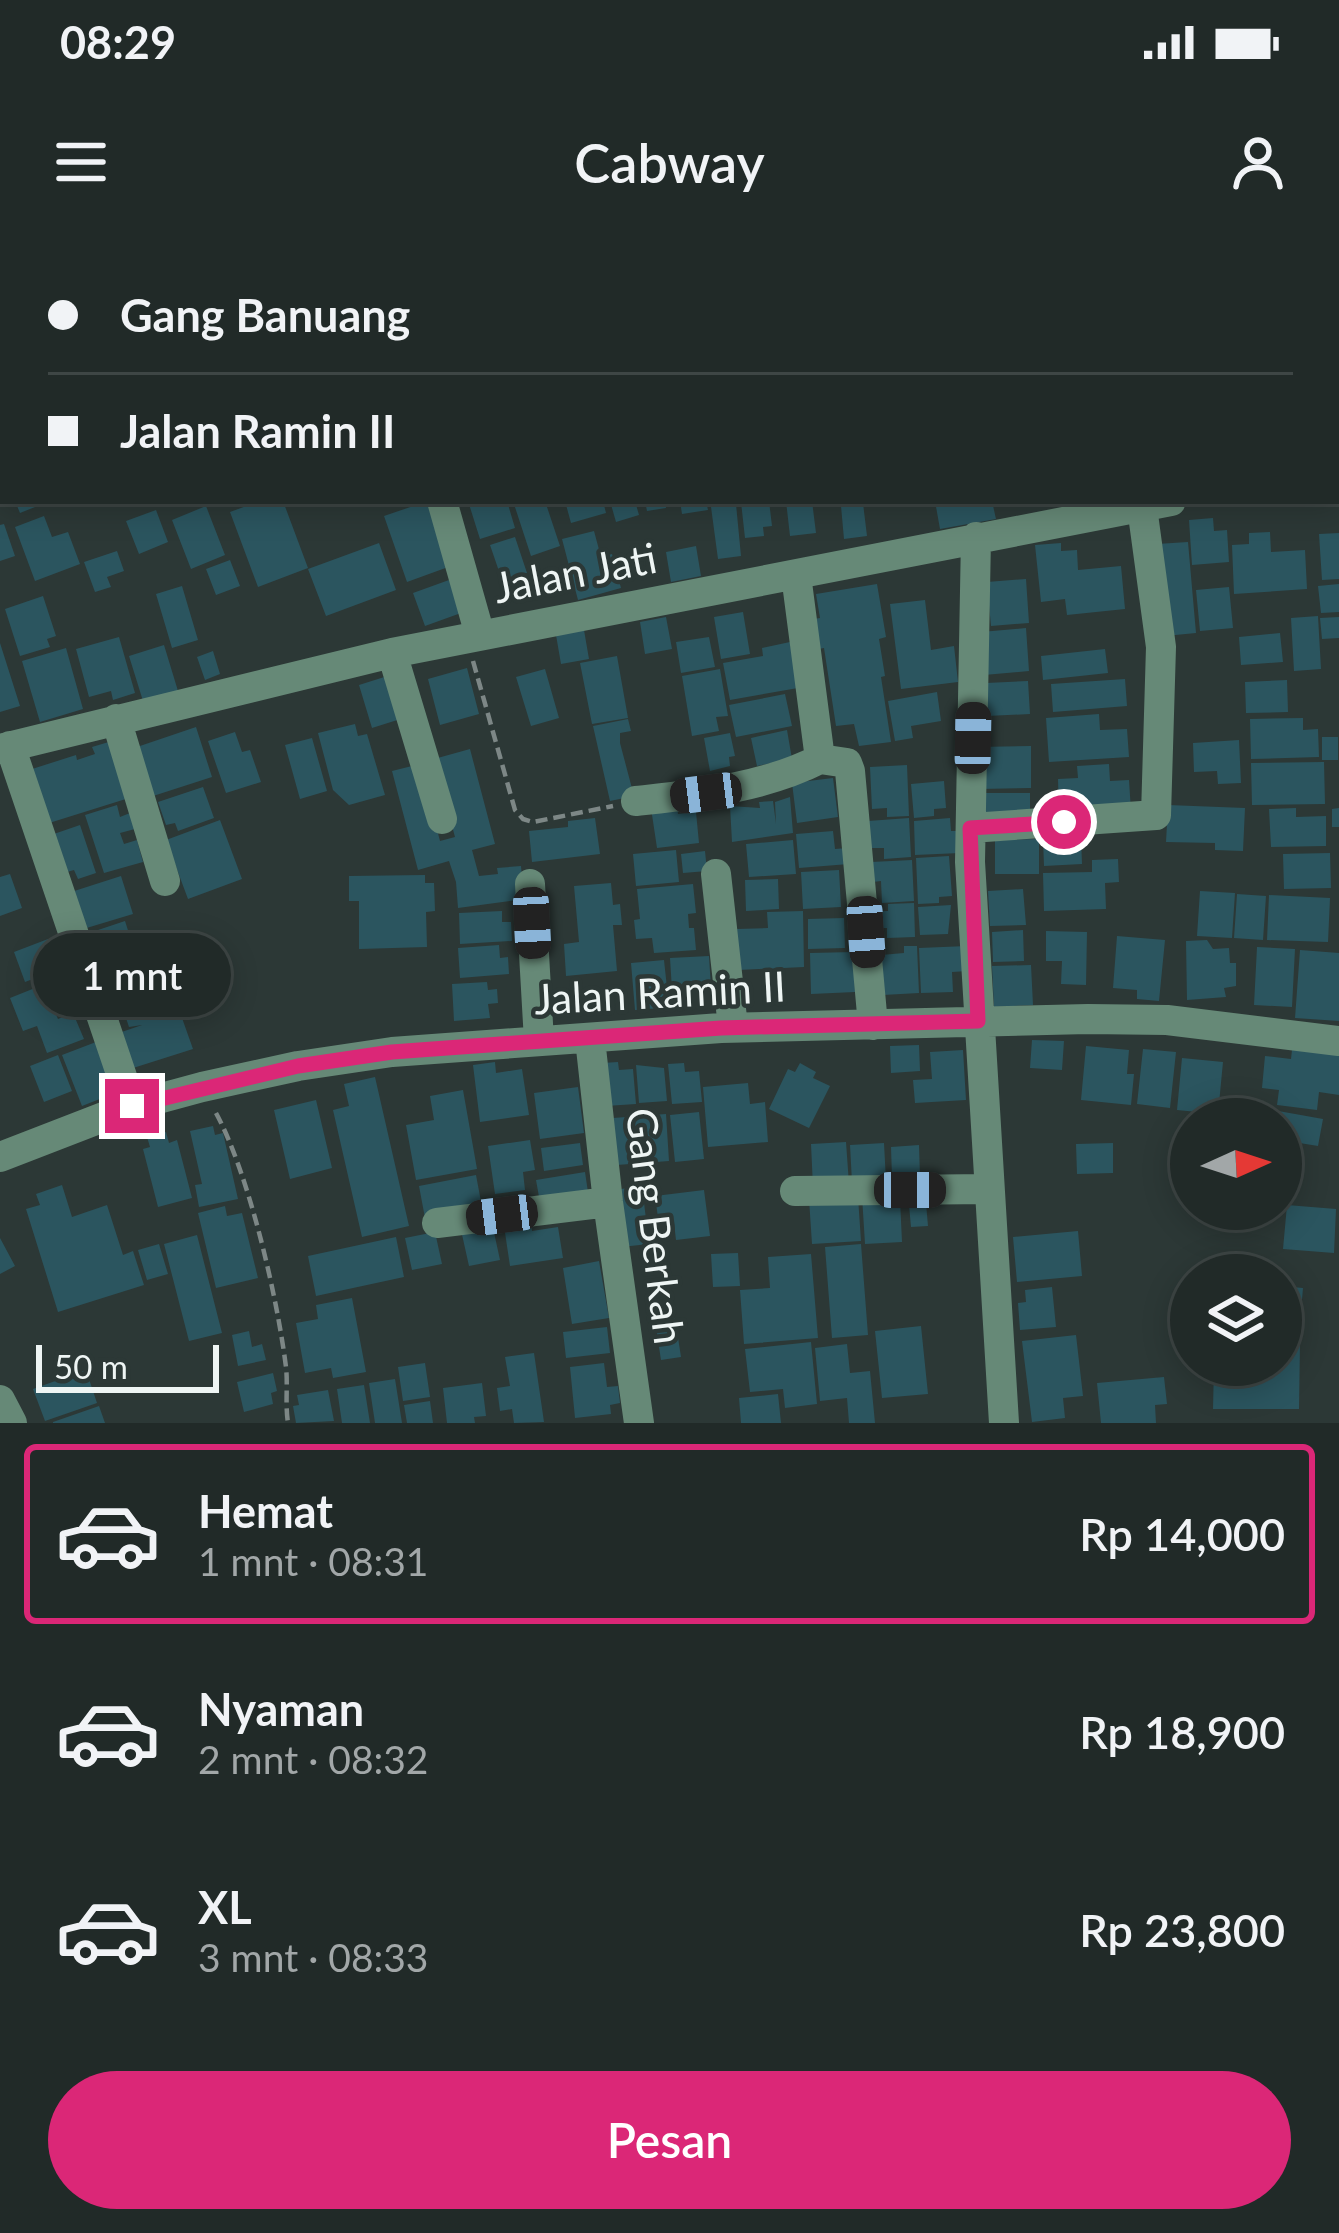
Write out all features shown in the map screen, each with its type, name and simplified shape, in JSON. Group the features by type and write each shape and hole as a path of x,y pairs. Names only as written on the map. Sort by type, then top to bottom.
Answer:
{"street":[{"path":"443,504 473,636"},
{"path":"970,828 1156,815 1161,647 1157,504"},
{"name":"Jalan Jati","path":"5,747 392,653 1157,504"},
{"path":"976,537 970,828 1004,1423"},
{"path":"796,575 820,760"},
{"path":"392,653 442,819"},
{"path":"116,719 165,881"},
{"path":"5,747 132,1106"},
{"path":"636,801 754,784 820,760 847,763 873,1025"},
{"path":"716,874 733,1027"},
{"path":"530,884 539,1041"},
{"name":"Jalan Ramin II","path":"0,1157 132,1106 202,1087 392,1052 733,1027 978,1021 1167,1020 1339,1041"},
{"name":"Gang Berkah","path":"590,1039 639,1423"},
{"path":"794,1191 988,1189"},
{"path":"437,1223 608,1202"},
{"path":"0,1400 12,1423"}],"path":[{"path":"473,636 515,810 523,819 533,822 636,801"},
{"path":"202,1087 235,1147 241,1170 286,1368 288,1423"}],"building":[{"path":"16,504 42,504 20,513"},
{"path":"252,504 284,504 308,568 258,587 230,512"},
{"path":"429,504 451,566 407,582 384,516"},
{"path":"469,504 508,504 515,528 480,539"},
{"path":"514,504 546,504 560,546 531,556"},
{"path":"566,504 604,504 606,513 571,523"},
{"path":"611,504 636,504 639,515 616,522"},
{"path":"646,504 665,504 666,508 647,511"},
{"path":"680,504 707,504 708,510 682,514"},
{"path":"736,504 741,556 718,559 711,507"},
{"path":"741,504 769,504 772,526 763,527 764,536 745,538"},
{"path":"786,504 812,504 816,533 790,536"},
{"path":"863,504 867,536 844,539 841,506"},
{"path":"936,504 993,504 996,519 940,529"},
{"path":"206,506 225,555 191,569 172,520"},
{"path":"156,510 168,542 139,554 126,521"},
{"path":"44,516 52,537 68,532 80,564 35,581 15,527"},
{"path":"1213,518 1214,531 1227,530 1229,562 1192,565 1189,520"},
{"path":"4,524 15,556 0,561 0,525"},
{"path":"594,531 601,557 612,554 621,588 578,600 562,539"},
{"path":"1270,532 1271,552 1305,550 1307,589 1234,594 1232,545 1249,544 1249,533"},
{"path":"1339,533 1339,579 1322,580 1319,534"},
{"path":"515,537 527,573 502,580 490,545"},
{"path":"1188,542 1196,633 1165,636 1157,544"},
{"path":"379,543 396,590 326,616 308,569"},
{"path":"1061,543 1061,551 1077,550 1078,570 1121,566 1125,609 1067,615 1065,599 1041,602 1035,545"},
{"path":"696,546 701,576 671,582 666,552"},
{"path":"117,551 124,571 107,577 111,587 95,592 84,562"},
{"path":"230,560 240,586 216,595 206,569"},
{"path":"1026,579 1029,623 991,626 987,582"},
{"path":"449,580 461,613 425,626 413,593"},
{"path":"877,584 886,637 879,639 891,742 859,746 854,724 836,726 824,648 813,650 808,620 820,618 816,594"},
{"path":"1339,584 1339,612 1321,613 1318,586"},
{"path":"182,586 198,640 172,648 156,594"},
{"path":"1229,587 1233,628 1200,631 1196,590"},
{"path":"43,596 56,636 47,639 50,647 20,656 5,609"},
{"path":"925,600 931,650 954,646 958,682 901,689 890,604"},
{"path":"743,612 750,654 721,659 714,617"},
{"path":"1318,616 1321,669 1294,671 1291,618"},
{"path":"666,617 672,649 645,654 640,622"},
{"path":"1339,617 1339,638 1322,639 1320,618"},
{"path":"1026,628 1029,671 984,675 981,632"},
{"path":"584,630 589,659 561,664 556,635"},
{"path":"1280,633 1283,662 1241,665 1239,637"},
{"path":"119,637 135,693 113,700 111,691 89,697 76,649"},
{"path":"709,637 715,667 681,673 676,642"},
{"path":"790,642 798,688 730,700 723,663 763,656 762,648"},
{"path":"0,643 20,706 0,712"},
{"path":"164,645 178,691 143,701 129,656"},
{"path":"66,648 83,709 40,722 22,661"},
{"path":"1105,649 1108,673 1043,680 1041,656"},
{"path":"213,651 220,674 205,680 197,657"},
{"path":"617,656 628,718 592,724 580,663"},
{"path":"467,668 479,714 440,725 428,679"},
{"path":"545,669 559,718 531,726 516,677"},
{"path":"720,669 728,716 716,717 719,731 692,736 682,676"},
{"path":"397,673 410,716 372,728 359,685"},
{"path":"1125,679 1127,706 1053,712 1051,684"},
{"path":"1287,680 1288,712 1246,713 1245,682"},
{"path":"1028,681 1030,714 987,716 986,683"},
{"path":"937,692 941,721 911,726 913,738 895,741 888,701"},
{"path":"785,694 792,726 736,737 729,705"},
{"path":"1099,714 1100,730 1127,729 1129,757 1049,762 1046,718"},
{"path":"1303,718 1303,730 1318,729 1319,757 1251,759 1250,719"},
{"path":"628,719 631,731 620,733 620,743 634,796 610,801 593,726"},
{"path":"355,724 358,736 367,734 385,795 349,805 333,790 318,733"},
{"path":"196,727 212,777 150,797 134,748"},
{"path":"787,730 792,759 757,766 751,738"},
{"path":"235,732 242,752 250,750 261,782 226,793 208,741"},
{"path":"730,733 735,756 729,757 730,766 710,771 704,738"},
{"path":"1322,737 1338,737 1338,760 1322,760"},
{"path":"312,738 327,791 300,799 285,745"},
{"path":"1239,740 1241,783 1218,784 1217,771 1194,772 1193,743"},
{"path":"112,741 129,798 46,824 29,770 95,754 92,747"},
{"path":"1031,746 1031,788 979,789 978,747"},
{"path":"470,749 495,844 472,850 479,876 498,874 497,868 521,866 524,899 458,908 449,861 418,870 392,771 420,764 440,841 455,837 434,759"},
{"path":"1324,762 1325,804 1252,805 1251,763"},
{"path":"1109,764 1110,781 1129,780 1131,811 1059,814 1058,779 1078,778 1077,766"},
{"path":"907,765 909,816 887,817 887,808 872,809 870,767"},
{"path":"833,778 838,817 797,823 792,783"},
{"path":"944,781 946,808 934,809 934,816 914,818 911,784"},
{"path":"203,787 214,818 178,831 175,823 166,825 158,802"},
{"path":"978,793 1030,793 1030,819 979,819"},
{"path":"790,797 793,833 732,842 730,806 760,808 759,802 773,801 776,824 775,802"},
{"path":"117,805 120,817 130,813 135,829 120,833 124,844 137,840 143,862 104,873 85,815"},
{"path":"677,805 678,814 696,812 699,843 657,848 651,808"},
{"path":"1168,805 1245,808 1243,851 1215,850 1215,843 1166,842"},
{"path":"1296,808 1296,817 1326,816 1326,846 1271,847 1269,809"},
{"path":"1339,808 1339,827 1332,827 1332,809"},
{"path":"595,818 600,854 532,862 529,831 568,827 568,821"},
{"path":"909,818 911,857 884,859 884,848 869,848 868,821"},
{"path":"950,818 951,831 959,831 960,853 915,855 914,821"},
{"path":"220,820 242,879 188,899 166,840"},
{"path":"80,825 96,873 78,879 74,870 60,874 48,836"},
{"path":"833,831 835,849 847,848 849,864 799,868 796,834"},
{"path":"1081,838 1082,864 1044,866 1043,839"},
{"path":"1039,839 1039,874 995,874 995,840"},
{"path":"793,840 796,874 749,877 746,844"},
{"path":"676,850 679,882 636,886 633,854"},
{"path":"705,851 707,871 683,873 681,854"},
{"path":"1330,853 1331,888 1284,889 1283,854"},
{"path":"949,856 952,896 939,897 939,903 918,904 916,858"},
{"path":"1118,859 1119,882 1105,883 1106,909 1044,911 1043,873 1092,872 1092,860"},
{"path":"912,860 914,901 882,903 881,881 873,882 871,862"},
{"path":"839,870 841,907 803,909 801,872"},
{"path":"10,874 22,908 0,916 0,877"},
{"path":"425,875 425,883 434,883 435,911 426,912 427,947 359,949 359,901 349,901 349,876"},
{"path":"121,876 133,914 80,930 68,893"},
{"path":"778,879 779,909 746,911 745,880"},
{"path":"611,883 613,905 620,904 622,925 613,925 617,971 566,976 564,944 579,942 574,886"},
{"path":"693,884 696,913 688,914 696,950 654,953 652,938 636,939 637,889"},
{"path":"1023,889 1026,925 990,926 988,891"},
{"path":"1200,891 1235,893 1232,938 1197,936"},
{"path":"1237,894 1266,896 1263,940 1234,938"},
{"path":"1269,895 1330,898 1328,942 1267,940"},
{"path":"914,903 915,937 887,938 887,928 880,928 879,911 888,911 888,904"},
{"path":"951,905 948,934 920,935 918,907"},
{"path":"502,911 502,922 511,922 512,941 460,944 459,913"},
{"path":"803,911 804,967 738,970 737,929 768,928 767,912"},
{"path":"844,918 845,948 808,949 808,919"},
{"path":"125,921 134,949 101,959 92,932"},
{"path":"1023,930 1024,961 993,962 992,932"},
{"path":"1046,931 1087,932 1086,985 1061,984 1062,961 1046,961"},
{"path":"1117,936 1165,940 1159,1001 1137,999 1137,990 1113,988"},
{"path":"48,939 59,969 25,982 14,952"},
{"path":"175,940 186,974 116,997 105,962"},
{"path":"1207,940 1213,949 1229,948 1230,963 1236,963 1236,986 1224,988 1226,997 1187,1000 1186,941"},
{"path":"499,945 500,958 508,957 509,974 460,978 458,948"},
{"path":"904,946 917,946 919,993 883,995 881,955 904,953"},
{"path":"967,946 968,971 952,972 953,992 921,993 919,948"},
{"path":"1257,947 1295,949 1292,1007 1254,1005"},
{"path":"1300,950 1339,953 1339,1021 1295,1018"},
{"path":"854,952 855,992 811,994 810,953"},
{"path":"709,956 712,1003 673,1006 670,958"},
{"path":"664,960 668,997 660,997 661,1008 635,1010 631,963"},
{"path":"1031,965 1033,1005 994,1007 992,966"},
{"path":"184,979 190,997 176,1001 193,1049 130,1069 113,1035 142,1025 129,1027 120,1000"},
{"path":"55,980 64,1004 53,1008 58,1019 73,1013 84,1039 47,1053 37,1026 23,1031 10,998"},
{"path":"487,982 488,990 497,989 498,1003 488,1004 490,1018 454,1021 452,984"},
{"path":"1032,1040 1064,1041 1062,1070 1030,1068"},
{"path":"96,1042 115,1093 82,1106 62,1055"},
{"path":"919,1045 920,1071 891,1073 890,1046"},
{"path":"1086,1046 1129,1050 1127,1074 1134,1074 1131,1105 1081,1100"},
{"path":"1143,1049 1176,1052 1170,1108 1137,1104"},
{"path":"963,1050 966,1100 915,1103 913,1080 932,1079 930,1052"},
{"path":"1292,1050 1339,1055 1339,1095 1319,1092 1317,1110 1302,1108 1302,1098 1278,1098 1279,1090 1262,1088 1265,1056 1291,1059"},
{"path":"58,1055 72,1091 44,1102 30,1066"},
{"path":"1182,1058 1223,1062 1220,1098 1178,1098"},
{"path":"495,1062 496,1073 522,1069 529,1115 480,1122 473,1065"},
{"path":"618,1062 619,1070 633,1069 636,1104 606,1106 602,1063"},
{"path":"684,1063 685,1072 699,1071 702,1102 672,1104 668,1064"},
{"path":"800,1063 816,1072 813,1078 830,1086 809,1128 769,1109 788,1069 795,1072"},
{"path":"636,1065 664,1068 667,1101 639,1103"},
{"path":"375,1077 409,1226 362,1237 333,1110 349,1106 344,1084"},
{"path":"748,1083 750,1104 765,1102 768,1142 708,1147 703,1087"},
{"path":"578,1087 584,1133 540,1139 534,1093"},
{"path":"463,1090 477,1169 416,1180 406,1125 434,1120 430,1096"},
{"path":"316,1100 332,1168 290,1179 274,1110"},
{"path":"699,1112 704,1159 675,1162 670,1115"},
{"path":"666,1114 669,1161 617,1165 613,1118"},
{"path":"1302,1115 1323,1119 1318,1146 1302,1143"},
{"path":"213,1126 215,1135 223,1133 238,1199 199,1207 195,1185 202,1184 190,1131"},
{"path":"166,1132 169,1143 177,1140 192,1198 158,1207 143,1149 150,1147 147,1137"},
{"path":"530,1140 535,1170 523,1172 525,1190 495,1194 488,1146"},
{"path":"846,1142 849,1184 813,1187 811,1144"},
{"path":"580,1143 583,1165 544,1171 541,1148"},
{"path":"884,1143 886,1181 852,1182 850,1145"},
{"path":"1113,1143 1113,1173 1077,1174 1076,1144"},
{"path":"919,1145 920,1177 892,1178 891,1147"},
{"path":"585,1172 589,1199 541,1208 536,1180"},
{"path":"476,1175 482,1207 425,1218 419,1186"},
{"path":"62,1185 72,1217 107,1205 123,1255 133,1251 144,1285 58,1312 26,1209 40,1205 36,1194"},
{"path":"642,1186 649,1244 621,1247 614,1190"},
{"path":"704,1190 710,1236 676,1240 674,1223 659,1225 655,1196"},
{"path":"862,1196 900,1199 902,1242 865,1244"},
{"path":"858,1197 861,1241 812,1244 809,1199"},
{"path":"926,1203 928,1226 911,1227 909,1205"},
{"path":"225,1206 227,1216 242,1213 258,1278 216,1288 198,1213"},
{"path":"1302,1206 1336,1209 1334,1253 1283,1249 1285,1230 1302,1230"},
{"path":"531,1222 532,1231 558,1227 563,1258 510,1266 504,1226"},
{"path":"492,1223 500,1260 469,1266 461,1230"},
{"path":"1078,1231 1082,1276 1017,1282 1013,1237"},
{"path":"435,1232 442,1264 412,1270 405,1238"},
{"path":"197,1235 222,1333 189,1341 164,1244"},
{"path":"396,1237 404,1277 316,1296 308,1256"},
{"path":"0,1238 15,1266 0,1274"},
{"path":"159,1244 168,1274 147,1280 138,1250"},
{"path":"861,1244 868,1335 832,1338 825,1247"},
{"path":"738,1253 740,1286 713,1287 711,1254"},
{"path":"811,1254 818,1338 744,1344 740,1290 770,1288 768,1257"},
{"path":"599,1261 609,1318 572,1324 563,1268"},
{"path":"1052,1287 1056,1327 1020,1330 1018,1303 1026,1302 1025,1290"},
{"path":"352,1298 366,1372 333,1378 331,1368 305,1373 296,1323 318,1319 316,1305"},
{"path":"675,1318 681,1357 661,1360 655,1321"},
{"path":"921,1326 928,1394 882,1398 875,1331"},
{"path":"607,1327 610,1353 566,1358 563,1332"},
{"path":"249,1331 252,1347 262,1344 266,1360 238,1366 232,1335"},
{"path":"1076,1335 1083,1396 1063,1398 1065,1418 1032,1422 1022,1341"},
{"path":"811,1342 817,1404 785,1408 783,1389 750,1392 745,1349"},
{"path":"847,1344 850,1373 870,1371 875,1423 849,1423 847,1398 820,1401 815,1348"},
{"path":"534,1353 544,1422 514,1423 512,1409 500,1411 497,1388 510,1386 505,1357"},
{"path":"425,1363 430,1397 403,1401 398,1367"},
{"path":"604,1363 607,1387 618,1386 620,1403 610,1405 611,1414 575,1418 570,1367"},
{"path":"86,1370 97,1403 45,1421 33,1389"},
{"path":"273,1373 277,1391 271,1393 273,1404 244,1412 237,1382"},
{"path":"1164,1377 1167,1404 1155,1405 1156,1423 1101,1423 1097,1383"},
{"path":"395,1379 402,1423 375,1423 369,1383"},
{"path":"482,1383 486,1416 474,1417 475,1423 447,1423 443,1388"},
{"path":"364,1385 370,1423 342,1423 337,1389"},
{"path":"1214,1386 1299,1386 1299,1409 1213,1409"},
{"path":"328,1390 334,1421 296,1423 293,1406 299,1405 297,1395"},
{"path":"778,1394 781,1423 741,1423 739,1398"},
{"path":"430,1401 433,1423 407,1423 404,1405"},
{"path":"99,1406 105,1423 53,1423 53,1422"}],"route":[{"path":"132,1106 298,1066 392,1052 721,1028 978,1021 970,828 1064,822"}]}
